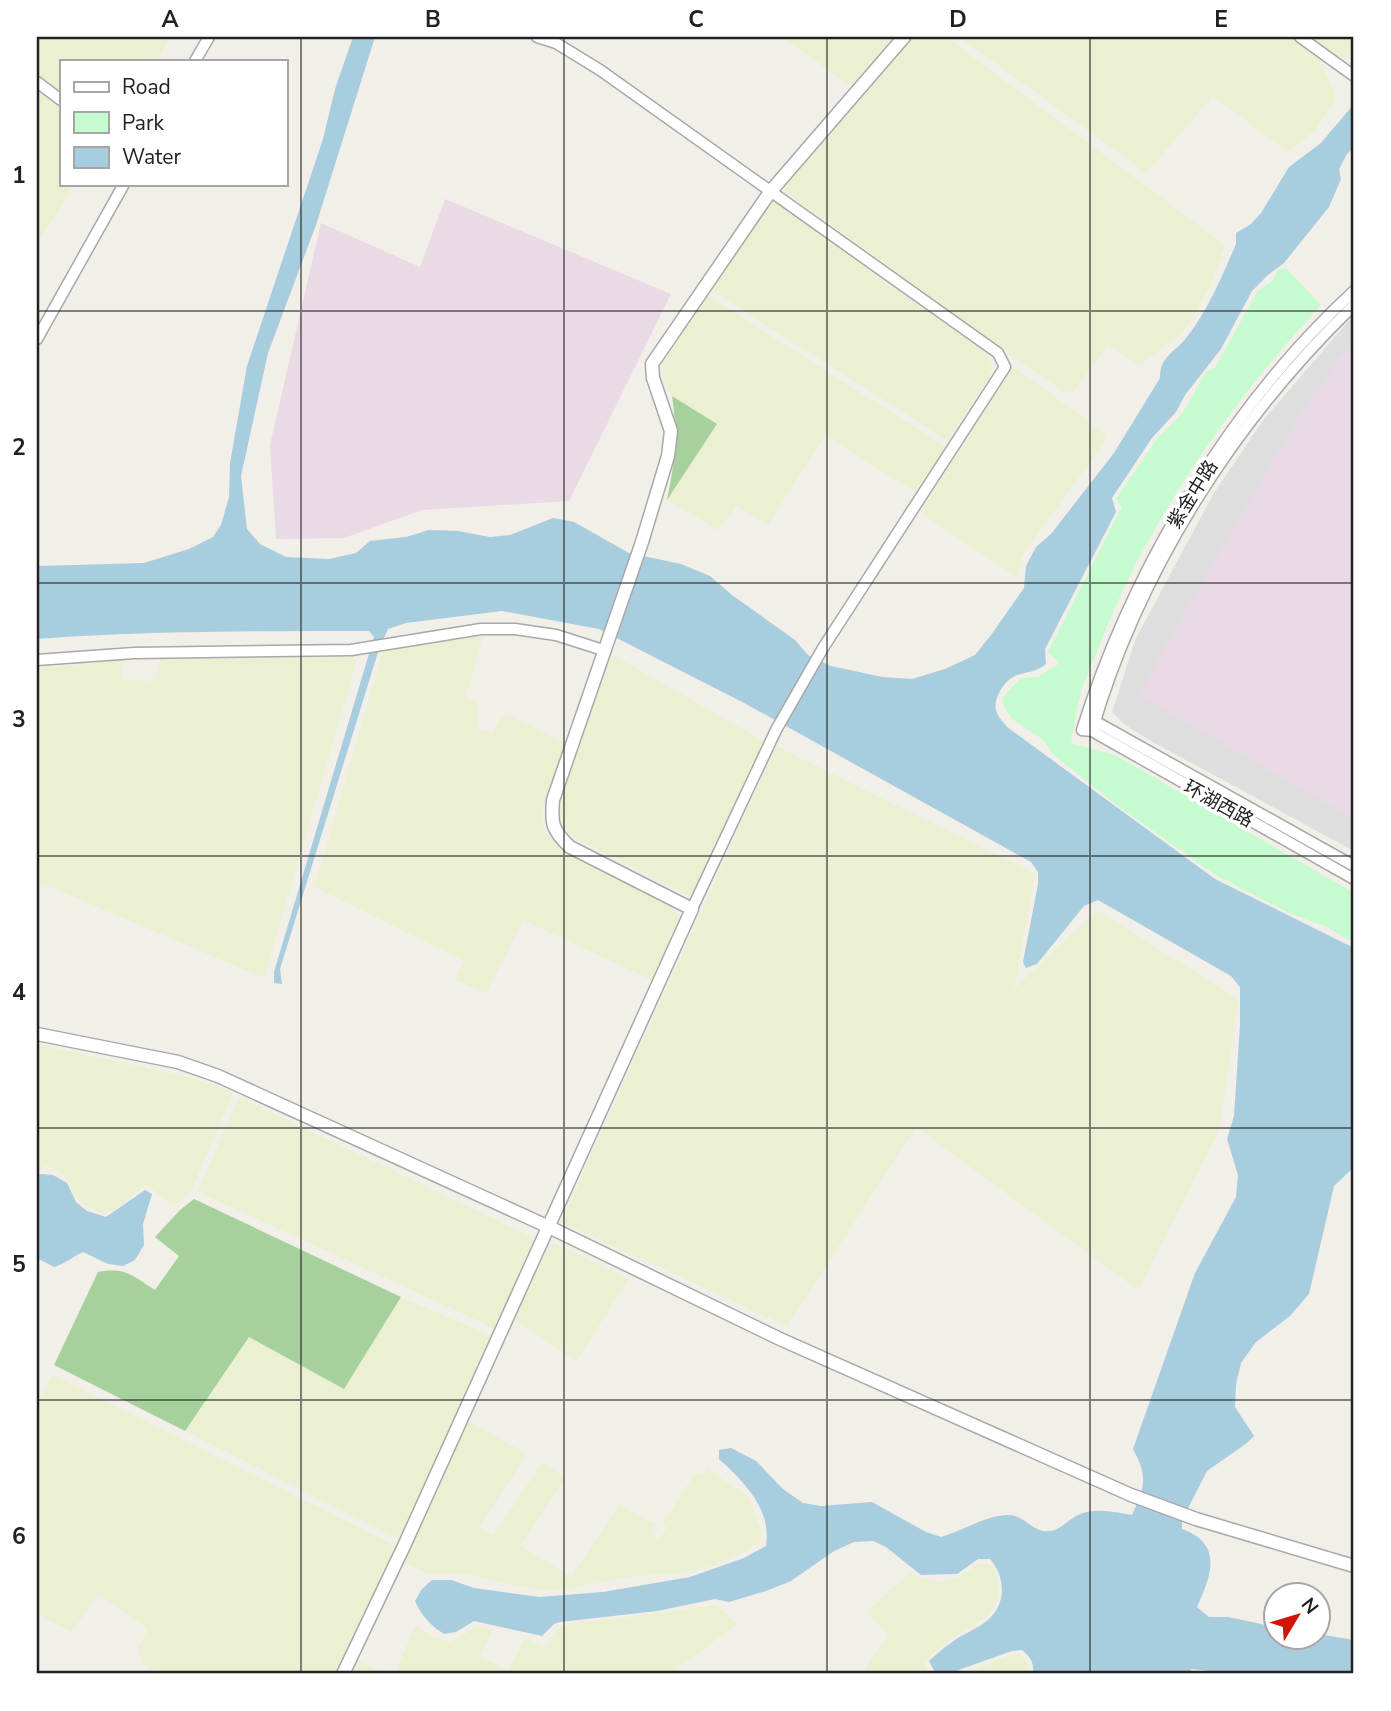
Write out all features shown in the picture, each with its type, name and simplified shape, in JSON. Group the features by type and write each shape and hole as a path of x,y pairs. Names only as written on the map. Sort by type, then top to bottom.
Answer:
{"street":[{"path":"196,60 209,37"},
{"path":"343,1674 776,730 823,648 1005,367 998,352 600,70 555,43 537,37"},
{"path":"692,909 570,847 556,833 551,820 553,800 603,648 642,542 668,456 671,431 653,378 652,364 770,192 904,37"},
{"path":"1300,37 1351,74"},
{"path":"37,82 60,99"},
{"path":"37,339 123,186"},
{"name":"紫金中路","path":"1091,719 1106,657 1163,540 1207,468 1286,360 1354,291"},
{"name":"紫金中路","path":"1087,731 1137,611 1168,549 1202,493 1266,401 1320,338 1354,305"},
{"path":"37,660 134,653 351,650 481,629 515,629 556,635 603,648"},
{"name":"环湖西路","path":"1091,719 1354,866"},
{"name":"环湖西路","path":"1087,731 1354,879"},
{"path":"37,1034 178,1062 218,1076 549,1227 780,1339 1131,1495 1196,1519 1354,1566"}],"shaded area":[{"path":"445,199 671,294 569,501 422,510 344,538 276,539 270,445 321,223 420,267"},
{"path":"1354,315 1354,851 1149,740 1124,724 1112,712 1136,638 1214,493 1264,419"},
{"path":"1354,338 1354,819 1140,696 1168,641 1298,418"}],"green space":[{"path":"37,37 171,38 157,60 60,60 60,92 37,75"},
{"path":"783,37 894,37 855,82 849,85"},
{"path":"913,37 946,37 1225,246 1210,287 1183,333 1139,365 1108,345 1074,391 1065,393 785,192 783,185"},
{"path":"960,37 1291,37 1314,53 1320,61 1335,93 1334,103 1312,133 1288,152 1213,96 1146,173"},
{"path":"1309,37 1354,37 1354,51 1343,61"},
{"path":"37,89 60,106 60,186 73,186 37,245"},
{"path":"773,200 986,353 992,364 990,377 947,440 711,290"},
{"path":"1286,268 1321,305 1256,380 1170,503 1123,590 1103,636 1085,681 1071,743 1115,755 1354,893 1354,943 1325,926 1291,914 1214,874 1118,806 1050,752 1040,738 1012,718 1002,698 1021,678 1038,677 1060,663 1048,652 1122,507 1116,499 1157,439 1182,414 1206,372 1215,368 1257,292 1272,281 1279,269"},
{"path":"708,296 946,447 915,492 825,435 768,525 736,506 718,530 667,500 717,424 672,396 664,380 663,363"},
{"path":"1016,368 1105,434 1105,442 1022,555 1017,577 924,515 923,508 1011,370"},
{"path":"672,396 717,424 667,500 675,448"},
{"path":"470,636 483,637 465,698 477,703 477,728 493,734 506,714 565,743 543,809 543,827 552,840 671,907 678,915 680,923 654,981 523,920 486,993 455,980 464,961 315,887 381,655 386,651"},
{"path":"609,653 764,741 694,894 689,896 568,834 558,818"},
{"path":"352,656 356,663 264,978 41,883 37,891 37,669 121,660 124,680 154,681 160,659"},
{"path":"776,746 1035,874 1014,989 1097,910 1238,999 1219,1131 1138,1290 916,1127 787,1326 561,1222"},
{"path":"37,1044 187,1077 233,1092 192,1189 179,1202 172,1204 148,1186 114,1210 99,1212 83,1204 75,1196 68,1180 58,1170 46,1166 37,1172"},
{"path":"241,1098 530,1236 533,1243 494,1328 205,1195 199,1188"},
{"path":"194,1199 401,1297 344,1389 249,1337 185,1431 54,1365 98,1272 123,1272 155,1290 179,1256 155,1237"},
{"path":"554,1243 629,1279 576,1361 515,1319 549,1246"},
{"path":"401,1297 491,1336 401,1540 185,1431 249,1337 344,1389"},
{"path":"52,1375 396,1546 336,1674 161,1674 142,1664 138,1648 148,1629 98,1594 72,1632 37,1615 37,1402"},
{"path":"469,1421 527,1454 479,1527 493,1536 542,1463 566,1477 520,1546 572,1577 619,1505 655,1524 650,1534 659,1540 667,1527 662,1524 696,1472 702,1476 707,1469 747,1495 761,1530 761,1541 713,1566 683,1573 636,1576 552,1591 462,1573 426,1573 404,1562 466,1422"},
{"path":"985,1563 992,1566 998,1577 999,1597 987,1617 952,1638 924,1662 930,1674 861,1674 889,1635 867,1612 910,1572 918,1577 941,1582 960,1577 976,1565"},
{"path":"716,1605 737,1624 670,1674 405,1674 396,1670 416,1625 432,1637 450,1642 476,1626 492,1630 480,1657 508,1670 526,1637 545,1648 558,1626"},
{"path":"1011,1655 1021,1655 1029,1665 1027,1674 961,1674"},
{"path":"357,1660 386,1674 350,1674"}],"water":[{"path":"353,37 375,37 316,225 268,353 241,476 247,529 260,544 286,557 329,559 356,553 370,541 406,537 429,530 458,531 490,537 510,535 553,518 574,522 629,553 681,564 710,576 795,640 808,655 831,666 882,677 912,679 945,669 975,655 991,635 1024,588 1026,566 1036,547 1051,534 1114,453 1160,378 1165,360 1186,338 1201,316 1236,244 1236,233 1251,224 1261,213 1289,167 1321,143 1354,104 1354,147 1339,169 1341,179 1329,207 1284,263 1252,291 1221,349 1185,395 1176,412 1152,438 1112,498 1116,512 1045,649 1046,664 1011,679 1000,692 996,708 1007,727 1215,879 1354,948 1354,1167 1334,1186 1309,1294 1290,1316 1256,1342 1241,1363 1236,1384 1235,1407 1254,1436 1207,1471 1182,1520 1182,1529 1195,1535 1209,1552 1209,1573 1197,1607 1209,1617 1228,1617 1262,1624 1262,1652 1332,1652 1332,1636 1354,1640 1354,1674 1237,1674 1191,1669 1189,1674 1033,1674 1031,1660 1022,1650 950,1673 936,1674 929,1661 955,1640 985,1623 995,1613 1002,1589 999,1573 990,1559 978,1559 957,1574 921,1575 886,1547 873,1541 854,1542 834,1551 791,1581 729,1602 715,1599 657,1611 560,1622 554,1624 542,1636 474,1621 456,1632 444,1634 420,1611 415,1601 422,1589 432,1580 451,1580 474,1588 540,1597 603,1592 690,1577 744,1558 766,1546 767,1533 765,1520 754,1497 719,1459 719,1450 731,1448 756,1461 783,1489 803,1503 821,1506 872,1502 926,1532 941,1537 998,1516 1013,1516 1039,1530 1051,1531 1078,1515 1091,1511 1132,1515 1143,1483 1141,1468 1133,1449 1195,1273 1236,1197 1238,1175 1227,1139 1234,1116 1240,987 1231,976 1098,900 1084,906 1037,964 1026,968 1023,962 1038,884 1038,872 1031,862 746,704 599,629 502,611 406,623 388,629 379,649 280,969 282,984 274,983 274,972 374,637 369,631 286,631 37,639 37,566 144,563 189,549 213,537 221,525 229,497 230,463 247,366 323,139 335,89"},
{"path":"41,1174 53,1175 67,1183 76,1202 87,1211 106,1217 145,1190 152,1194 143,1224 144,1245 135,1260 123,1266 108,1264 83,1252 54,1267 37,1258 37,1177"}]}
